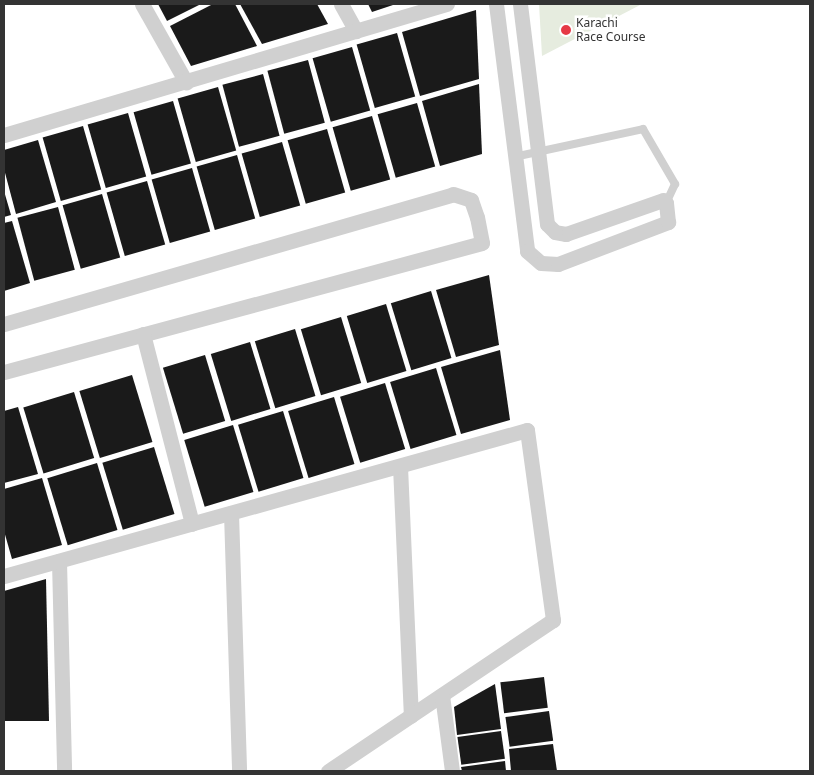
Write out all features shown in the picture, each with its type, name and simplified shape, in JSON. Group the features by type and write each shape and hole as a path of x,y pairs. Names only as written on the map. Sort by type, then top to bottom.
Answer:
{"street":[{"path":"142,4 186,82"},
{"path":"341,4 356,31"},
{"path":"4,135 447,4"},
{"path":"496,4 524,241 527,251 541,263 558,264 666,224 670,218 666,203 660,201 566,234 555,232 545,217 539,151 520,4"},
{"path":"4,324 453,194 471,200 482,243 4,372"},
{"path":"142,334 192,524"},
{"path":"4,576 527,430 553,620 328,771"},
{"path":"400,466 411,716"},
{"path":"231,513 238,771"},
{"path":"59,561 64,771"},
{"path":"442,695 452,771"}],"lane":[{"path":"514,157 644,129 675,184 666,203"}],"shaded area":[{"name":"Karachi Race Course","path":"539,4 642,4 542,56"}],"building":[{"path":"158,4 201,4 167,21"},
{"path":"213,4 235,4 257,46 191,66 170,26"},
{"path":"240,4 317,4 328,24 262,44"},
{"path":"368,4 396,4 372,12"},
{"path":"476,10 479,79 420,96 402,32"},
{"path":"397,33 415,96 375,108 357,45"},
{"path":"352,47 370,110 331,122 313,58"},
{"path":"308,60 325,123 284,134 267,71"},
{"path":"263,74 280,136 239,147 222,85"},
{"path":"479,84 482,154 440,166 422,101"},
{"path":"218,87 236,150 196,162 178,99"},
{"path":"173,101 191,163 152,175 134,112"},
{"path":"417,103 435,166 396,178 378,114"},
{"path":"128,113 146,176 106,188 88,125"},
{"path":"372,116 390,179 351,191 333,127"},
{"path":"83,126 101,189 61,201 43,138"},
{"path":"327,129 345,192 306,204 288,140"},
{"path":"38,140 56,202 16,214 4,169 4,150"},
{"path":"282,142 300,205 260,217 242,154"},
{"path":"237,155 255,218 215,230 197,167"},
{"path":"192,168 210,231 170,243 152,180"},
{"path":"147,181 165,244 125,256 107,193"},
{"path":"4,191 11,215 4,217"},
{"path":"102,194 120,257 81,269 63,205"},
{"path":"58,207 75,270 34,281 17,218"},
{"path":"12,221 30,283 4,291 4,223"},
{"path":"489,275 499,345 456,357 436,290"},
{"path":"431,291 451,358 411,370 391,303"},
{"path":"386,304 406,371 367,383 347,316"},
{"path":"341,317 361,383 321,395 301,329"},
{"path":"295,329 315,396 275,408 255,341"},
{"path":"250,342 270,409 231,421 211,354"},
{"path":"500,350 510,420 461,434 441,367"},
{"path":"205,355 225,421 183,434 163,368"},
{"path":"436,368 456,435 411,449 390,382"},
{"path":"132,375 152,442 100,458 79,391"},
{"path":"385,383 405,449 360,463 340,397"},
{"path":"74,392 94,458 43,473 23,407"},
{"path":"334,397 354,464 309,478 288,411"},
{"path":"18,407 38,474 4,483 4,411"},
{"path":"283,411 303,478 259,492 238,425"},
{"path":"233,425 253,492 205,507 184,440"},
{"path":"154,447 174,514 123,530 102,463"},
{"path":"97,463 117,530 68,545 47,478"},
{"path":"42,478 62,545 12,559 4,531 4,489"},
{"path":"46,579 49,721 4,721 4,591"},
{"path":"544,677 548,708 504,713 500,682"},
{"path":"495,684 501,729 457,735 454,707"},
{"path":"549,711 553,741 510,747 505,717"},
{"path":"501,731 505,759 461,765 457,737"},
{"path":"553,744 557,771 511,771 509,749"},
{"path":"505,761 506,771 462,771 461,767"}],"place":[{"name":"Karachi Race Course","path":"566,30"}]}
